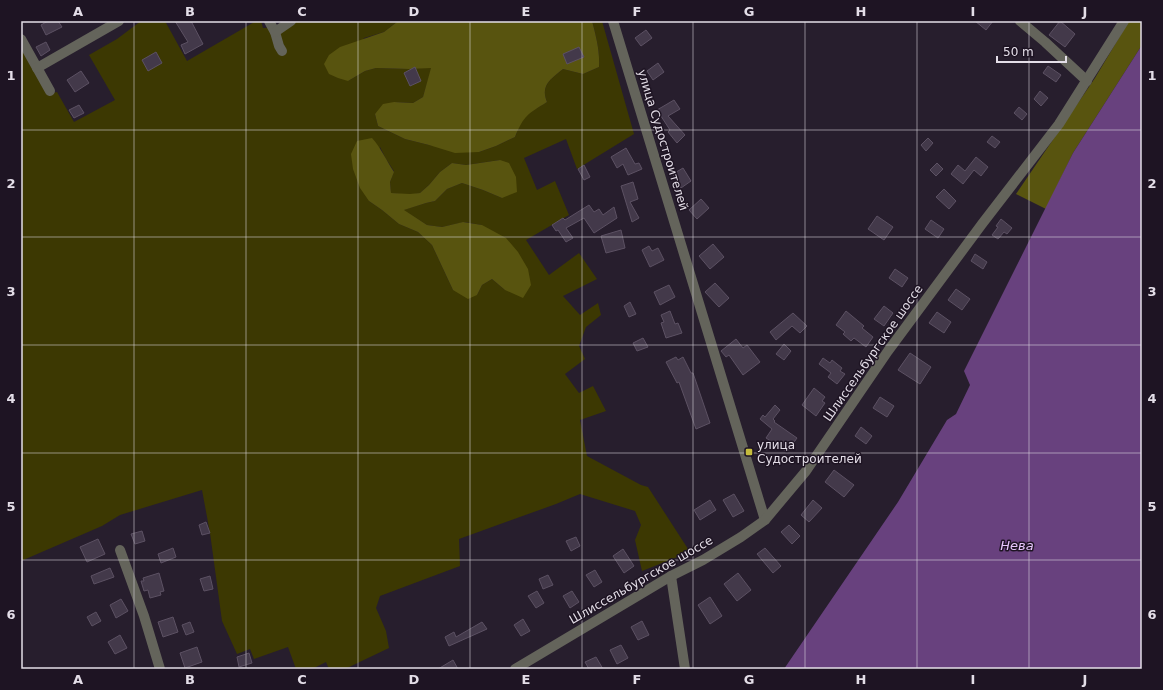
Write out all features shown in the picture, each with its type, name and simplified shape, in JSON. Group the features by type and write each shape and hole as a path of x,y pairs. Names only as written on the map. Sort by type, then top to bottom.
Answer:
{"street":[{"path":"37,68 119,21"},
{"path":"269,21 282,51"},
{"path":"275,32 292,21"},
{"name":"улица Судостроителей","path":"613,21 765,520"},
{"path":"1020,21 1087,81"},
{"name":"Шлиссельбургское шоссе","path":"514,669 671,576 703,560 765,520 806,471 888,351 982,224 1059,124 1124,21"},
{"path":"21,39 50,91"},
{"path":"120,550 144,616 160,669"},
{"path":"671,576 685,669"}],"shaded area":[{"path":"141,21 165,21 187,61 256,21 261,21 263,28 281,27 291,21 403,21 397,22 384,32 364,38 348,81 365,71 376,68 409,69 432,67 423,97 413,103 394,102 375,114 378,126 405,139 429,145 479,152 515,137 520,124 527,114 547,102 545,96 546,87 551,79 563,69 583,74 599,67 598,49 592,21 602,21 634,134 577,169 566,139 524,158 537,190 555,181 569,215 526,240 549,275 579,253 597,279 563,296 580,315 598,303 601,315 586,327 579,346 585,359 565,374 579,393 593,386 606,411 580,420 587,456 641,485 648,487 690,552 642,571 635,540 641,525 635,511 580,494 459,539 460,566 380,596 376,608 386,631 389,648 345,669 329,669 326,662 312,669 296,669 288,647 254,659 250,649 237,654 222,621 210,533 202,490 120,515 102,526 21,561 21,47 48,94 57,92 74,122 115,100 89,55 117,39","holes":["380,147 394,171 390,182 391,193 410,195 420,193 440,172 452,163 466,165 500,160 502,198 462,183 447,189 435,201 403,210 427,225 442,227 464,222 482,225 505,290 492,279 482,285 477,295 453,290 432,245 418,232 399,224 369,201"]},
{"path":"592,21 598,49 599,67 583,74 563,69 554,76 546,87 545,96 547,102 535,109 524,119 515,137 479,152 455,153 405,139 378,126 375,114 383,104 394,102 413,103 423,97 431,68 376,68 365,71 348,81 329,74 324,64 329,55 340,47 384,32 397,22"},
{"path":"1129,21 1142,21 1142,45 1073,153 1046,209 1016,194 1095,78"},
{"path":"372,138 394,172 390,182 391,193 420,193 440,172 452,163 466,165 500,160 509,163 516,177 517,192 502,198 462,183 447,189 435,201 404,210 427,225 442,227 463,222 482,225 506,238 518,252 528,269 531,285 523,298 505,290 492,279 482,285 477,295 468,299 453,290 432,245 418,232 399,224 369,201 360,188 353,169 351,154 357,141"}],"water":[{"name":"Нева","path":"1142,45 1142,669 784,669 898,502 947,420 956,414 970,385 964,371 1073,153"}],"building":[{"path":"48,21 58,21 62,27 46,35 41,25"},
{"path":"175,21 191,21 203,44 185,54 181,45 188,42"},
{"path":"975,21 993,21 986,30"},
{"path":"1060,21 1075,34 1065,47 1049,35"},
{"path":"646,30 652,38 641,46 635,38"},
{"path":"46,42 50,50 41,56 36,47"},
{"path":"579,47 584,57 567,64 563,54"},
{"path":"156,52 162,63 148,71 142,60"},
{"path":"658,63 664,72 653,80 647,71"},
{"path":"1048,66 1061,75 1056,82 1043,73"},
{"path":"415,67 421,81 410,86 404,73"},
{"path":"81,71 89,83 75,92 67,80"},
{"path":"1040,91 1048,98 1041,106 1034,99"},
{"path":"674,100 680,109 668,116 685,135 677,143 668,132 670,130 657,110"},
{"path":"79,105 84,113 74,118 69,110"},
{"path":"1019,107 1027,114 1022,120 1014,113"},
{"path":"992,136 1000,142 995,148 987,142"},
{"path":"928,138 933,143 926,151 921,145"},
{"path":"626,148 635,164 639,163 642,169 628,175 623,164 617,168 611,157"},
{"path":"976,157 988,167 981,176 974,170 963,184 951,174 958,165 965,171"},
{"path":"937,163 943,169 936,176 930,170"},
{"path":"584,165 590,177 584,180 578,169"},
{"path":"683,168 691,181 681,188 673,174"},
{"path":"633,182 638,199 630,202 639,218 632,222 621,186"},
{"path":"944,189 956,201 949,209 936,197"},
{"path":"701,199 709,208 697,219 689,210"},
{"path":"589,205 594,212 599,209 603,215 614,207 617,218 594,233 584,218 566,228 573,238 566,242 558,230 556,231 552,225 563,218 565,220"},
{"path":"877,216 893,227 884,240 868,229"},
{"path":"1001,219 1012,228 1007,234 1004,232 998,239 992,235 998,227 996,226"},
{"path":"931,220 944,229 938,238 925,229"},
{"path":"621,230 625,248 606,253 601,236"},
{"path":"713,244 724,257 710,269 699,256"},
{"path":"649,246 652,251 658,248 664,260 650,267 642,250"},
{"path":"975,254 987,262 983,269 971,261"},
{"path":"895,269 908,278 902,287 889,278"},
{"path":"715,283 729,298 719,307 705,292"},
{"path":"669,285 675,297 660,305 654,292"},
{"path":"956,289 970,299 962,310 948,300"},
{"path":"630,302 636,314 629,317 624,306"},
{"path":"884,306 893,313 884,326 874,319"},
{"path":"670,311 675,324 678,323 682,333 666,338 661,323 664,322 661,315"},
{"path":"846,311 864,326 862,328 873,337 866,347 854,338 851,341 843,334 845,332 836,325"},
{"path":"937,312 951,322 944,333 929,323"},
{"path":"793,313 807,326 800,333 792,326 776,340 770,332"},
{"path":"643,338 648,347 637,351 633,343"},
{"path":"736,339 743,348 747,345 760,362 743,375 729,355 726,357 721,351"},
{"path":"784,344 791,351 784,360 776,354"},
{"path":"910,353 931,367 920,384 898,370"},
{"path":"676,357 678,360 683,357 691,373 693,373 710,423 696,429 679,382 677,383 666,362"},
{"path":"823,358 830,363 832,360 842,368 840,371 845,374 837,384 828,377 831,373 819,364"},
{"path":"814,388 825,397 822,401 825,403 816,416 802,405"},
{"path":"880,397 894,406 887,417 873,408"},
{"path":"775,405 780,410 773,419 775,421 774,422 797,438 787,452 766,438 772,429 760,419 763,415 765,417"},
{"path":"861,427 872,436 866,444 855,436"},
{"path":"834,470 854,485 844,497 825,482"},
{"path":"734,494 744,511 733,517 723,500"},
{"path":"710,500 716,510 700,520 694,510"},
{"path":"813,500 822,508 809,522 801,515"},
{"path":"206,522 210,533 202,535 199,525"},
{"path":"789,525 800,536 792,544 781,532"},
{"path":"142,531 145,541 135,544 131,534"},
{"path":"576,537 580,546 571,551 566,541"},
{"path":"98,539 105,554 87,562 80,547"},
{"path":"173,548 176,557 161,563 158,554"},
{"path":"765,548 781,566 773,573 757,554"},
{"path":"623,549 634,566 624,573 613,556"},
{"path":"110,568 114,577 94,584 91,576"},
{"path":"595,570 602,582 594,587 586,575"},
{"path":"159,573 164,591 160,592 161,595 150,598 148,590 144,591 141,581 144,581 143,578"},
{"path":"738,573 751,590 737,601 724,584"},
{"path":"548,575 553,585 543,589 539,579"},
{"path":"210,576 213,589 204,591 200,579"},
{"path":"537,591 544,603 536,608 528,596"},
{"path":"572,591 579,602 570,608 563,596"},
{"path":"710,597 722,616 710,624 698,605"},
{"path":"121,599 128,611 116,618 110,605"},
{"path":"96,612 101,621 92,626 87,617"},
{"path":"173,617 178,632 163,637 158,622"},
{"path":"523,619 530,631 521,636 514,625"},
{"path":"642,621 649,635 638,640 631,627"},
{"path":"190,622 194,632 186,635 182,625"},
{"path":"482,622 487,629 449,646 445,637 454,632 456,637"},
{"path":"120,635 127,648 115,654 108,642"},
{"path":"621,645 628,658 617,664 610,650"},
{"path":"197,647 202,662 185,668 180,653"},
{"path":"249,653 252,663 239,667 237,657"},
{"path":"596,657 603,669 589,669 585,662"},
{"path":"453,660 458,669 438,669"}],"place":[{"name":"улица Судостроителей","path":"749,452"}]}
